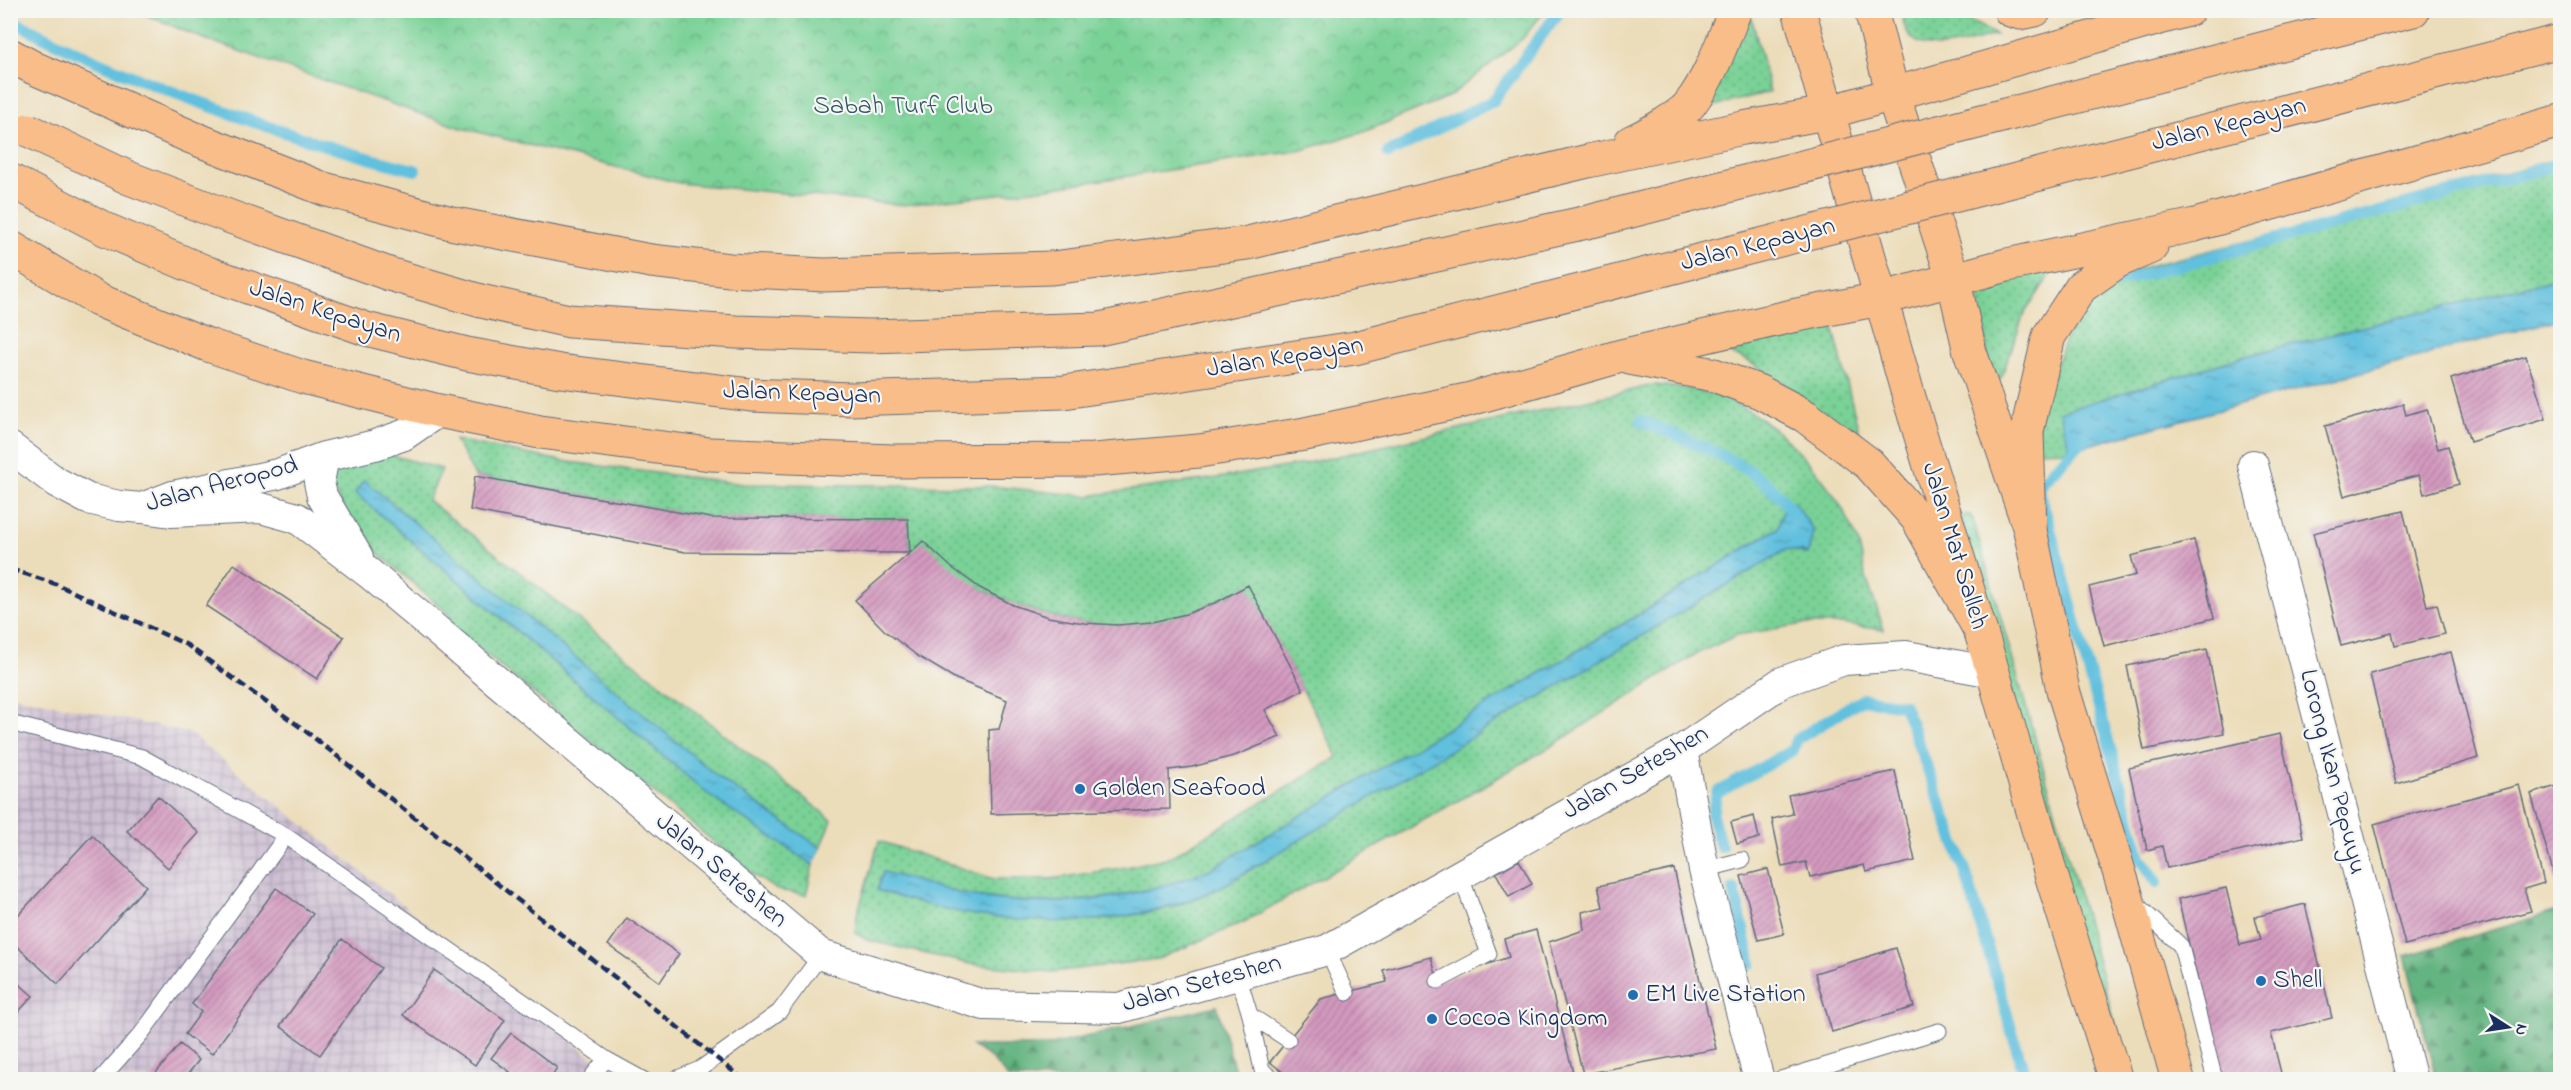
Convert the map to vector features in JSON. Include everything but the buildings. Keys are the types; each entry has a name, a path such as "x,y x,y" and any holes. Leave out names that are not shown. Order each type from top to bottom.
{"main road":[{"path":"1588,161 1645,136 1689,106 1715,61 1735,10"},
{"name":"Jalan Mat Salleh","path":"1799,10 1880,299 1993,672 2053,881 2116,1080"},
{"path":"1871,10 1893,94 1953,278 1970,352 2030,530 2063,690 2126,894 2178,1080"},
{"path":"2010,10 2020,14 2035,10"},
{"path":"10,56 191,137 324,189 455,224 651,261 730,270 824,275 1052,268 1248,243 1588,161 1826,113 2188,10"},
{"path":"19,125 129,178 357,262 481,301 569,321 736,332 870,336 1099,329 1592,220 2413,10"},
{"name":"Jalan Kepayan","path":"10,180 107,230 208,273 366,329 467,354 560,372 751,395 851,399 1064,392 1355,348 2560,41"},
{"path":"10,247 98,300 208,345 303,377 439,411 540,432 710,454 892,461 1094,460 1199,451 1305,434 1467,400 1621,356 1792,316 1880,299 1953,278 2195,225 2560,121"},
{"path":"2030,530 2026,431 2049,336 2080,287 2118,261 2195,225"},
{"path":"1621,356 1714,375 1760,392 1805,416 1860,457 1917,518 1980,630"}],"street":[{"name":"Jalan Aeropod","path":"10,447 56,482 88,499 119,506 142,508 173,496 278,474 324,457 375,445 404,435 439,411"},
{"name":"Jalan Seteshen","path":"324,457 319,482 322,496 347,543 370,574"},
{"name":"Lorong Ikan Pepuyu","path":"2253,465 2412,1080"},
{"name":"Jalan Seteshen","path":"142,508 171,512 261,508 297,518 370,574 821,955 984,1005 1119,1008 1327,950 1682,750 1782,682 1844,660 1906,656 1993,672"},
{"path":"1682,750 1704,870 1759,1080"}],"lane":[{"path":"10,723 142,757 286,836 606,1059 644,1080"},
{"path":"100,1080 141,1034 286,836"},
{"path":"1704,870 1742,860"},
{"path":"1438,981 1489,954 1461,874"},
{"path":"2126,894 2181,946 2215,1080"},
{"path":"1327,950 1347,993"},
{"path":"673,1080 700,1069 779,1012 821,955"},
{"path":"1238,975 1250,1015 1262,1070 1274,1080"},
{"path":"1250,1015 1288,1040"},
{"path":"1778,1080 1939,1031"},
{"path":"589,1080 606,1059"}],"shaded area":[{"path":"11,695 189,733 619,1079 11,1080"}],"green space":[{"name":"Sabah Turf Club","path":"1545,10 1522,39 1450,96 1361,133 1298,151 1041,189 903,205 679,183 458,127 199,37 137,11"},
{"path":"1750,11 1770,92 1674,116"},
{"path":"1902,11 1952,11 1996,35 1948,46 1923,45 1913,39 1906,30"},
{"path":"2560,158 2560,278 2246,356 2060,412 2070,450 2034,451 2041,403 2067,335 2090,302 2113,277"},
{"path":"2054,269 2024,314 2001,378 1997,381 1991,378 1977,286"},
{"path":"1831,318 1861,440 1819,414 1796,392 1745,359 1697,343"},
{"path":"1654,385 1713,394 1742,407 1782,436 1817,473 1832,493 1857,539 1865,574 1884,630 1841,624 1804,624 1737,635 1694,655 1550,747 1244,922 1158,959 1052,972 970,964 867,940 855,933 857,915 879,841 994,879 1051,879 1127,867 1170,857 1338,757 1248,586 1186,614 1147,623 1111,625 1076,622 1009,601 910,553 908,519 711,518 475,476 455,440 562,461 743,484 991,486 1087,496 1298,465","holes":["1794,502 1813,530 1808,554 1787,549 1221,887 1193,900 1158,911 1108,919 1067,922 878,890 883,872 963,894 995,899 1058,902 1089,900 1151,889 1211,869 1633,618 1778,528"]},
{"path":"380,452 442,469 428,500 832,820 821,848 722,780 355,493 710,796 813,865 806,895 777,890 755,876 447,622 451,616 364,541 331,487 339,458"},
{"path":"1970,515 1973,519 2131,1079 2116,1079 1961,518"},
{"path":"2560,910 2560,1079 2436,1079 2405,956"},
{"path":"1217,1006 1236,1075 1241,1079 1009,1079 990,1057 972,1046 1047,1046"}],"water":[{"path":"2560,278 2560,319 2070,450 2059,412 2246,356"},
{"path":"364,480 722,780 821,848 813,865 710,796 355,493"},
{"path":"1794,502 1813,530 1808,554 1787,549 1221,887 1180,903 1137,914 1094,920 1050,922 962,913 877,890 883,872 963,894 1026,902 1058,902 1089,900 1151,889 1211,869 1633,618 1778,528 1784,507"}],"waterway":[{"path":"1388,153 1493,101 1560,10"},
{"path":"10,19 104,65 153,85 307,140 415,170"},
{"path":"2116,282 2560,164"},
{"path":"1641,421 1706,448 1747,470 1783,499 1797,518"},
{"path":"2085,438 2038,486 2140,857 2157,882"},
{"path":"1721,847 1712,815 1717,793 1793,750 1796,740 1862,699 1904,705 1964,867 2026,1080"},
{"path":"1734,889 1751,964"}],"railway":[{"path":"10,569 56,584 187,645 303,729 744,1080"}],"place":[{"name":"Golden Seafood","path":"1080,789"},
{"name":"Shell","path":"2261,981"},
{"name":"EM Live Station","path":"1633,995"},
{"name":"Cocoa Kingdom","path":"1432,1019"}]}
